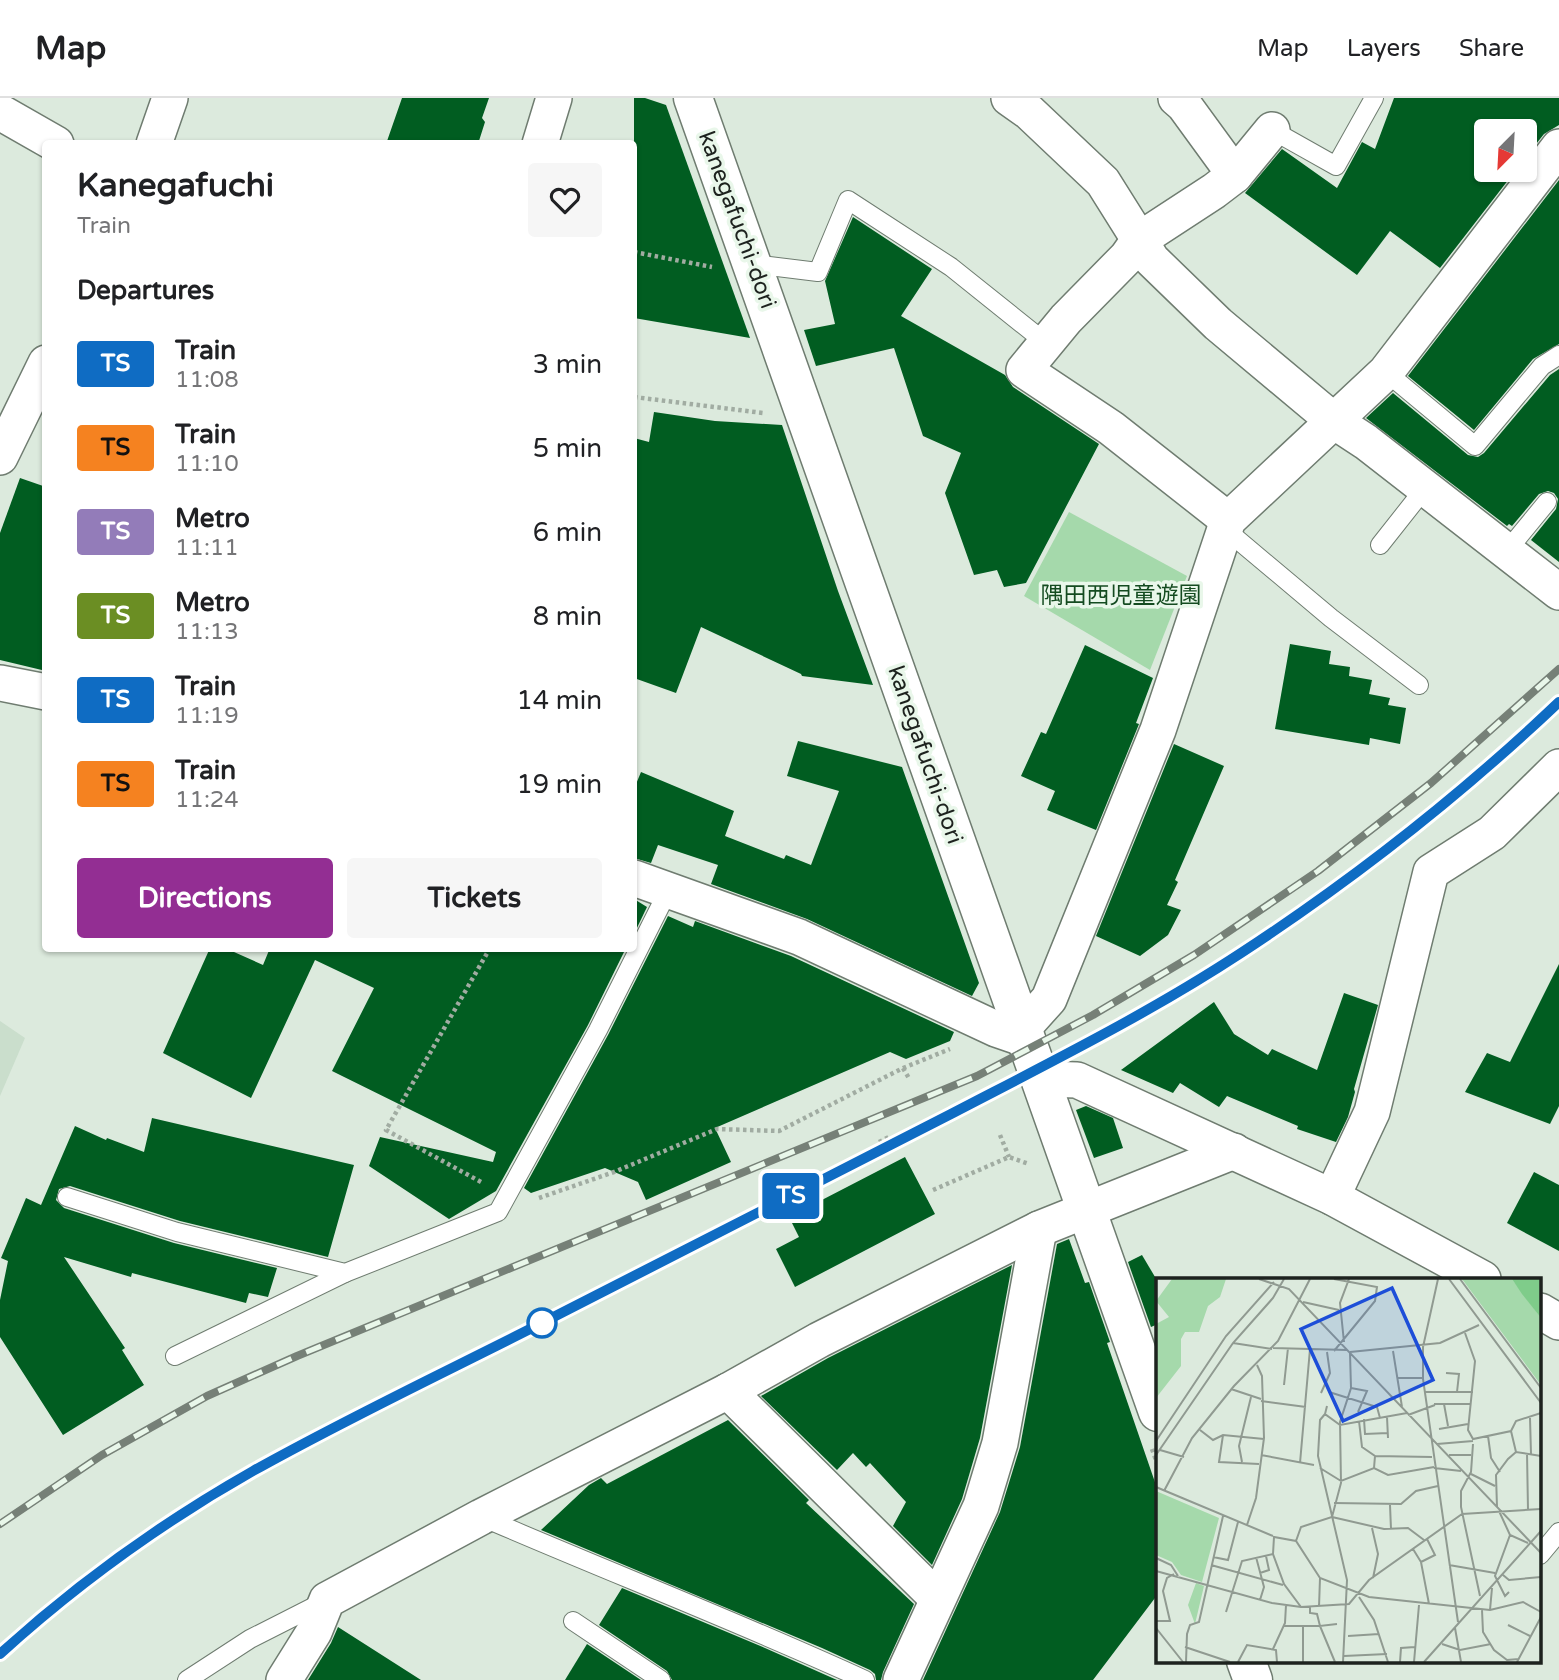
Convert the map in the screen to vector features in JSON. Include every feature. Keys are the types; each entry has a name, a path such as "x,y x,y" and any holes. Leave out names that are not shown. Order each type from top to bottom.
{"main road":[{"name":"kanegafuchi-dori","path":"693,98 737,266 806,416 1014,1032 1040,1079 1156,1406"},
{"path":"1246,1662 1253,1680"}],"street":[{"path":"155,140 170,98"},
{"path":"541,140 554,98"},
{"path":"1009,98 1029,112 1103,182 1152,260 1218,324 1334,421 1366,442 1559,592"},
{"path":"1176,98 1235,175"},
{"path":"0,112 49,140"},
{"path":"1226,524 1111,428 1024,370 1066,319 1127,257 1139,240 1235,175 1272,130"},
{"path":"637,879 799,937 1014,1032 1049,999 1157,730 1226,524 1386,372 1559,148"},
{"path":"0,457 42,371"},
{"path":"0,684 42,691"},
{"path":"1332,1197 1372,1112 1431,872 1492,833 1559,768"},
{"path":"1040,1079 1077,1080 1332,1197 1481,1278"},
{"path":"284,1680 314,1632 327,1600 481,1517 727,1391 819,1340 1039,1229 1234,1152"},
{"path":"901,1680 981,1506 1000,1443 1039,1229"},
{"path":"1542,1312 1559,1322"},
{"path":"727,1391 937,1598"}],"lane":[{"path":"1272,130 1336,166 1374,98"},
{"path":"737,266 818,272 848,200 951,267 1046,343"},
{"path":"1386,372 1475,446 1542,366 1559,355"},
{"path":"1380,545 1425,488"},
{"path":"1506,551 1547,502"},
{"path":"1226,524 1331,618 1419,685"},
{"path":"175,1356 345,1273 498,1212 598,1030 668,891"},
{"path":"67,1197 177,1232 345,1273"},
{"path":"481,1517 610,1573 773,1637 865,1680"},
{"path":"1542,1553 1559,1532"},
{"path":"187,1680 250,1639 327,1600"},
{"path":"573,1621 661,1680"}],"path":[{"path":"637,252 737,266"},
{"path":"637,397 743,412 806,416"},
{"path":"488,952 386,1130 506,1195"},
{"path":"498,1212 614,1172 717,1129 779,1131 903,1068 1014,1032"},
{"path":"903,1068 910,1080"},
{"path":"1000,1135 1009,1157"},
{"path":"879,1142 891,1136"}],"shaded area":[{"path":"0,1021 25,1038 0,1096"}],"green space":[{"name":"隅田西児童遊園","path":"1069,512 1187,576 1150,670 1024,596"}],"building":[{"path":"402,98 489,98 482,118 485,122 479,140 387,140"},
{"path":"634,98 645,98 666,105 750,338 637,319 637,140 634,140"},
{"path":"1394,98 1559,98 1559,125 1544,134 1537,143 1537,119 1474,119 1474,182 1507,182 1440,268 1390,231 1357,275 1245,193 1282,149 1337,188 1362,142 1375,149"},
{"path":"1559,180 1559,344 1533,359 1474,430 1408,376"},
{"path":"853,217 932,269 901,316 1005,375 1013,387 1099,444 1026,583 1004,587 997,570 974,575 945,493 961,453 923,436 894,348 816,366 804,330 835,324 825,281"},
{"path":"1559,369 1559,562 1531,540 1556,509 1558,499 1554,493 1548,491 1539,494 1512,526 1507,526 1366,418 1393,393 1468,455 1478,457 1550,375"},
{"path":"654,412 715,421 782,425 873,685 802,676 701,627 676,693 637,679 637,439 649,442"},
{"path":"20,478 42,486 42,670 0,660 0,533"},
{"path":"1290,644 1331,651 1329,664 1350,667 1349,676 1372,680 1369,694 1390,698 1388,705 1406,708 1400,744 1370,738 1369,745 1275,729"},
{"path":"1085,645 1153,678 1136,723 1139,724 1096,830 1047,810 1055,791 1021,776 1041,732 1046,734"},
{"path":"798,741 902,767 979,983 972,996 807,919 711,884 718,865 658,845 651,863 637,859 637,782 641,772 734,811 725,836 784,859 786,855 811,865 839,791 787,776"},
{"path":"1174,744 1224,766 1167,905 1181,910 1168,935 1140,956 1096,936"},
{"path":"637,901 647,907 637,928"},
{"path":"668,916 693,927 695,921 791,956 954,1032 950,1041 906,1059 890,1052 715,1128 731,1162 646,1200 638,1182 605,1168 531,1193 524,1188 608,1035"},
{"path":"208,952 234,952 263,965 268,952 624,952 588,1025 496,1191 449,1219 369,1166 380,1137 493,1162 496,1152 332,1071 374,988 315,960 251,1098 163,1053"},
{"path":"1559,964 1559,1106 1550,1124 1465,1092 1487,1053 1510,1062"},
{"path":"1344,993 1378,1005 1348,1117 1336,1142 1297,1129 1298,1126 1227,1096 1219,1107 1180,1083 1173,1093 1121,1070 1214,1002 1234,1034 1268,1055 1272,1049 1317,1070"},
{"path":"1086,1106 1113,1118 1123,1148 1094,1158 1076,1110"},
{"path":"152,1118 354,1165 328,1257 180,1221 70,1186 59,1189 56,1200 64,1208 174,1243 277,1268 268,1297 249,1293 246,1303 132,1273 131,1277 64,1257 125,1348 122,1350 144,1385 63,1435 0,1337 0,1300 8,1261 1,1258 26,1198 41,1205 75,1126 106,1140 107,1138 144,1152"},
{"path":"905,1157 935,1214 795,1287 776,1249 799,1237 789,1217"},
{"path":"1534,1172 1559,1185 1559,1251 1507,1223"},
{"path":"1069,1239 1085,1283 1089,1282 1156,1485 1156,1597 1093,1680 923,1680 1000,1512 1020,1447 1057,1244"},
{"path":"1142,1255 1156,1279 1156,1325 1151,1327 1128,1262"},
{"path":"1012,1265 980,1438 962,1499 932,1565 893,1526 906,1502 870,1463 866,1467 853,1453 837,1470 761,1396 828,1358"},
{"path":"728,1420 809,1500 806,1503 914,1604 881,1680 876,1680 875,1674 870,1670 822,1648 541,1530 589,1485 601,1478 607,1484"},
{"path":"622,1588 837,1680 672,1680 667,1671 599,1625"},
{"path":"338,1627 421,1680 308,1680"},
{"path":"587,1644 641,1680 565,1680"}],"railway":[{"path":"0,1524 102,1455 207,1396 297,1356 977,1076 1093,1015 1194,955 1318,871 1431,783 1559,669"},
{"path":"0,1654 59,1603 122,1555 186,1511 253,1471 1019,1079 1132,1019 1205,976 1325,896 1406,835 1484,770 1559,702"}],"train":[{"name":"TS","path":"0,1654 60,1603 155,1532 251,1472 361,1413 758,1214 1077,1049 1238,955 1307,908 1423,820 1559,702"}]}
